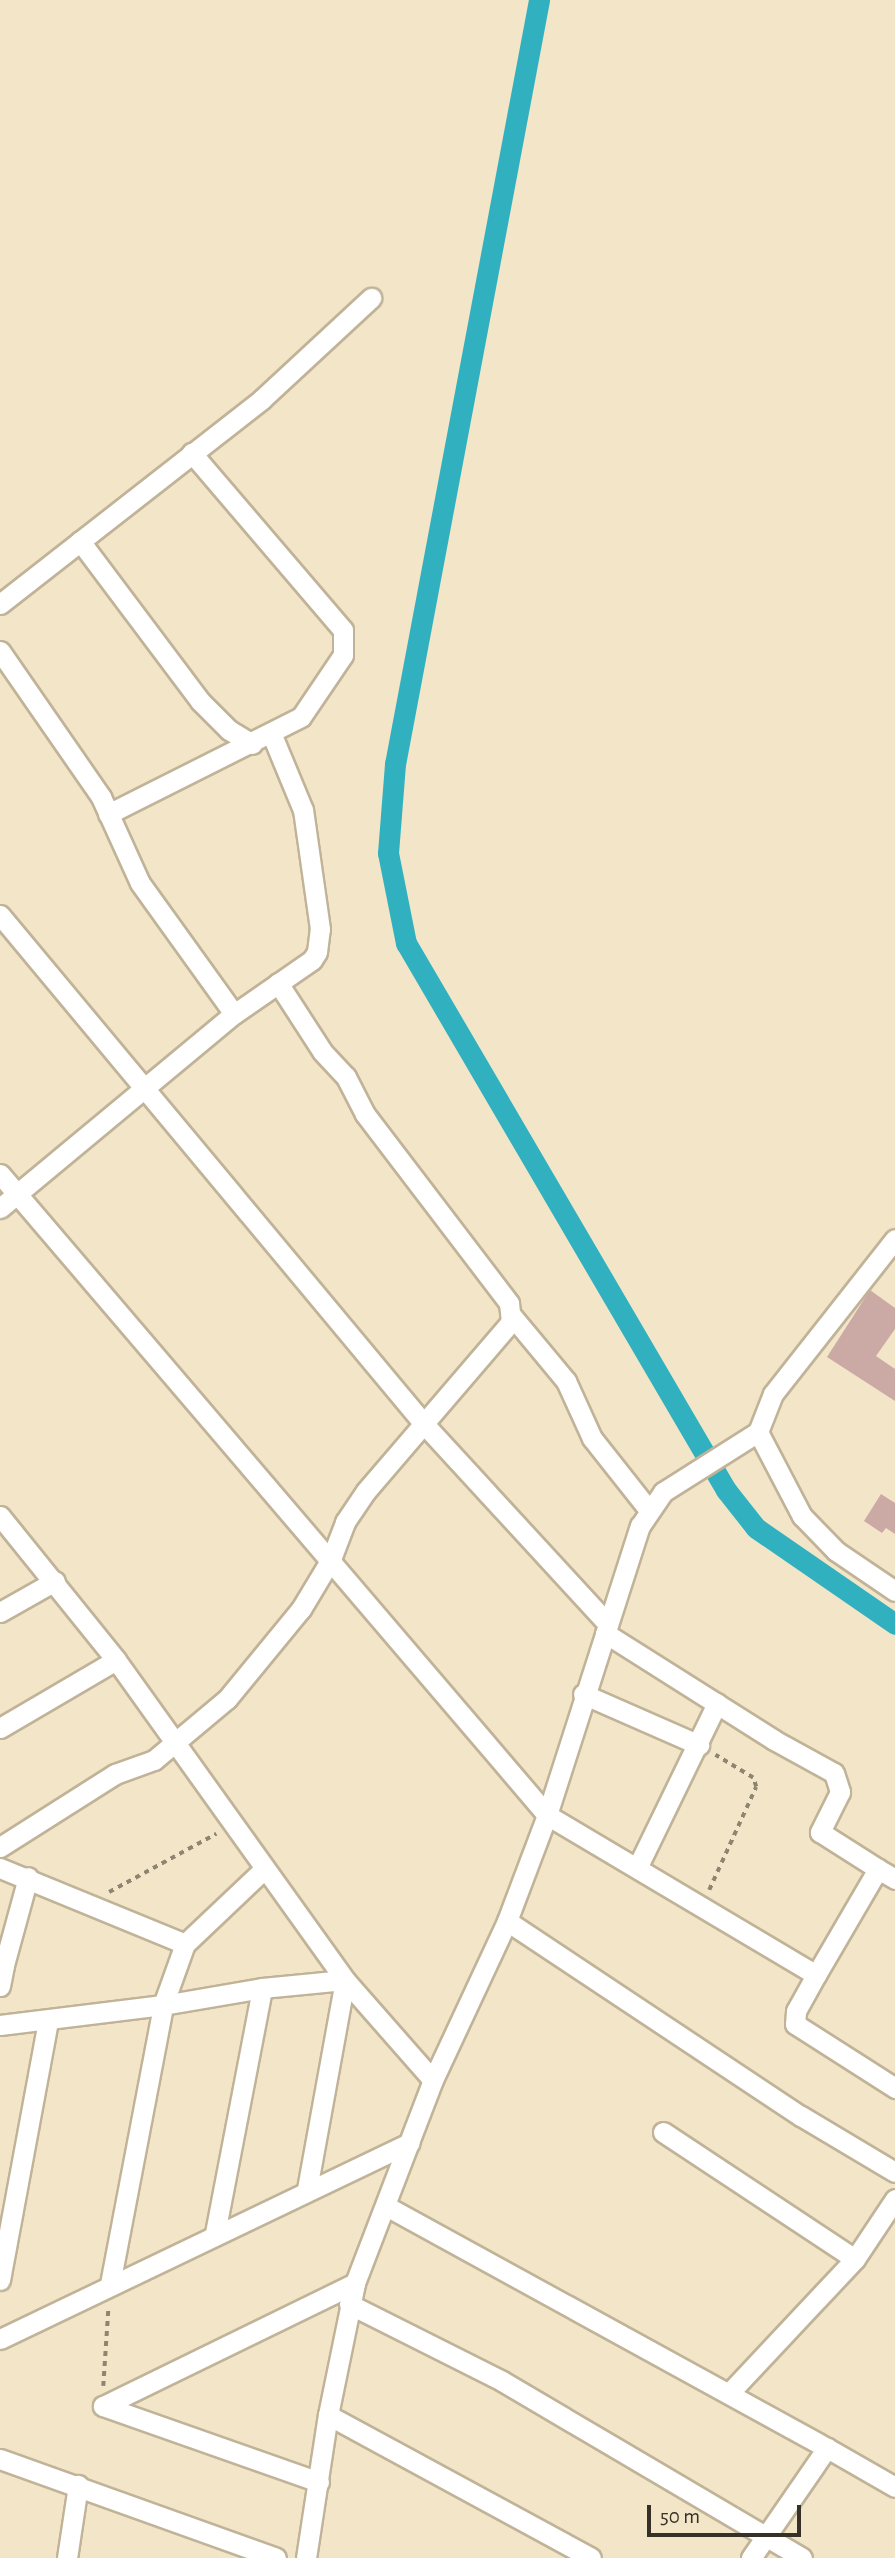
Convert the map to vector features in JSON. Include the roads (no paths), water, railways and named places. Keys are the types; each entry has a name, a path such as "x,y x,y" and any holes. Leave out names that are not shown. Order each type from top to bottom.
{"street":[{"path":"0,604 315,353 371,298"},
{"path":"108,814 272,735 301,717 316,700 343,654 343,630 192,453"},
{"path":"80,541 200,701 229,730 252,744"},
{"path":"0,651 61,735 108,814 140,883 234,1014"},
{"path":"0,1208 234,1014 312,960 320,929 303,810 272,735"},
{"path":"0,915 424,1424 606,1628 717,1703 834,1773 840,1792 820,1832 886,1874 816,1975 796,2011 795,2024 895,2088"},
{"path":"278,983 322,1051 346,1077 365,1114 509,1303 512,1316 566,1381 592,1438 648,1509"},
{"path":"0,1174 547,1815 702,1904 816,1975"},
{"path":"312,2555 328,2414 355,2283 433,2080 507,1921 547,1815 583,1694 648,1509 682,1479 754,1436 773,1394 895,1239"},
{"path":"0,1847 115,1774 138,1768 176,1744 227,1699 302,1609 331,1559 350,1513 506,1332 512,1316"},
{"path":"754,1436 789,1497 809,1524 836,1551 895,1591"},
{"path":"0,1517 55,1581 116,1660 236,1823 345,1980 433,2080"},
{"path":"0,1612 55,1581"},
{"path":"0,1728 116,1660"},
{"path":"583,1694 699,1745"},
{"path":"638,1866 699,1745 717,1703"},
{"path":"0,1868 90,1902 185,1944"},
{"path":"110,2284 163,2006 185,1944 265,1868"},
{"path":"0,1986 2,1964 28,1877"},
{"path":"507,1921 801,2116 895,2172"},
{"path":"0,2025 48,2022 163,2006 262,1988 345,1980"},
{"path":"307,2189 345,1980"},
{"path":"215,2233 262,1988"},
{"path":"0,2280 48,2022"},
{"path":"663,2132 855,2259"},
{"path":"0,2339 215,2233 409,2143"},
{"path":"729,2393 855,2259 895,2199"},
{"path":"386,2207 729,2393 895,2487"},
{"path":"319,2482 103,2406 355,2283"},
{"path":"349,2304 502,2381 802,2558"},
{"path":"328,2414 591,2558"},
{"path":"751,2558 827,2448"},
{"path":"0,2459 276,2558"},
{"path":"67,2558 78,2485"}],"waterway":[{"path":"539,0 395,764 388,853 406,943 726,1490 756,1528 895,1624"}]}
